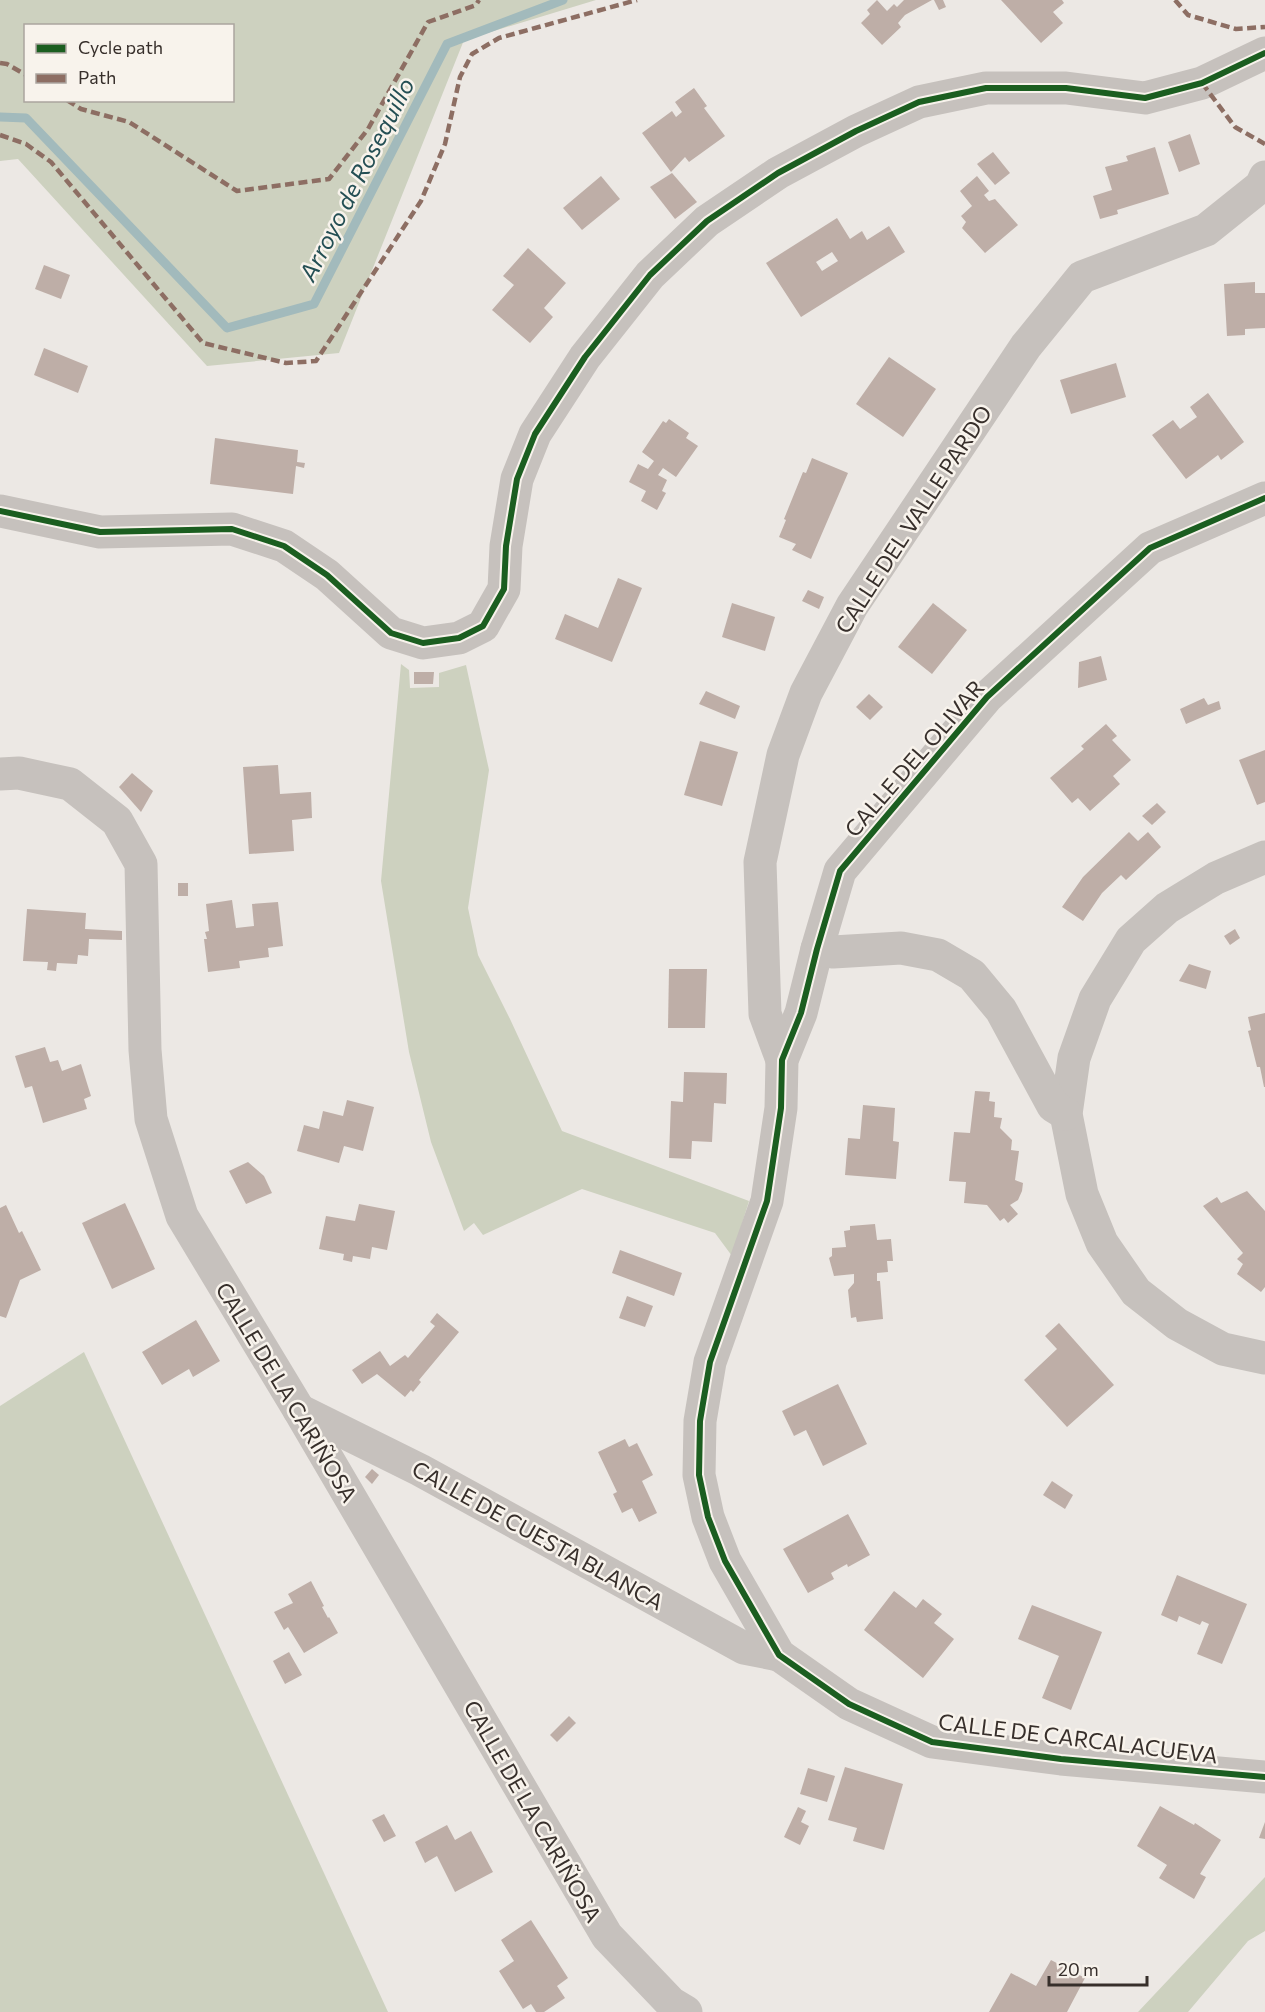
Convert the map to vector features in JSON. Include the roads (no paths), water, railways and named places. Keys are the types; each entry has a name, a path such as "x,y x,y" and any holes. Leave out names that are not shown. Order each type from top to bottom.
{"street":[{"path":"0,512 100,532 232,529 284,546 327,575 392,633 423,644 459,638 483,626 504,590 506,546 517,479 535,434 585,357 650,275 707,221 778,173 856,131 919,102 986,88 1066,88 1145,98 1202,83 1265,53"},
{"name":"CALLE DEL VALLE PARDO","path":"782,1060 765,1014 760,862 783,755 806,693 852,606 1026,346 1082,277 1206,230 1261,186 1265,177"},
{"name":"CALLE DEL OLIVAR","path":"782,1060 801,1013 840,871 987,697 1150,548 1265,498"},
{"name":"CALLE DE LA CARIÑOSA","path":"0,774 19,773 70,784 117,821 141,864 144,1050 151,1119 182,1216 299,1410 607,1936 671,2003 686,2012"},
{"path":"1265,857 1216,878 1167,908 1131,940 1095,999 1074,1058 1066,1114 1082,1194 1102,1243 1136,1293 1177,1324 1223,1348 1265,1359"},
{"path":"817,949 833,952 901,948 938,955 972,975 1001,1010 1053,1106 1066,1114"},
{"name":"CALLE DE CARCALACUEVA","path":"782,1060 781,1108 767,1201 710,1362 700,1421 699,1475 708,1517 725,1561 779,1655 849,1704 932,1742 1061,1759 1265,1777"},
{"name":"CALLE DE CUESTA BLANCA","path":"299,1410 420,1470 744,1647 779,1655"}],"waterway":[{"name":"Arroyo de Rosequillo","path":"0,117 26,118 227,328 314,304 447,44 563,0"}]}
